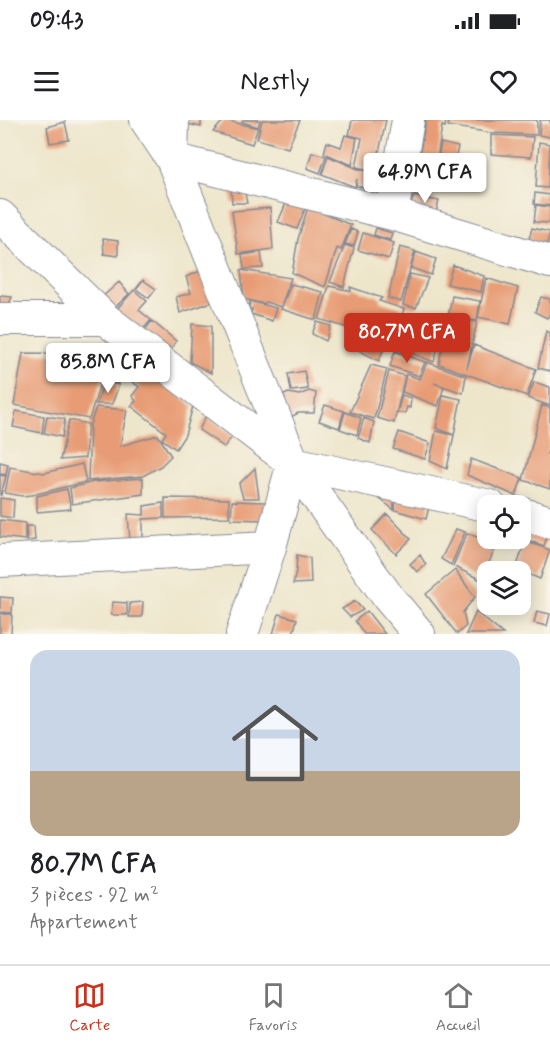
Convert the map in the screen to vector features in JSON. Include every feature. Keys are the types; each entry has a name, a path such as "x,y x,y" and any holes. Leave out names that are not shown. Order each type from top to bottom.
{"street":[{"path":"146,120 172,159 293,462 388,597 419,634"},
{"path":"172,159 173,120"},
{"path":"392,214 408,120"},
{"path":"172,159 392,214 550,262"},
{"path":"0,216 105,319 293,462 477,503"},
{"path":"0,319 105,319"},
{"path":"242,634 270,546 293,462"},
{"path":"531,516 550,522"},
{"path":"0,561 270,546"}],"building":[{"path":"187,120 201,120 201,127 187,124"},
{"path":"224,120 258,128 252,144 213,132"},
{"path":"243,120 260,120 258,127 242,122"},
{"path":"262,120 300,120 288,148 257,139"},
{"path":"352,120 386,120 375,171 356,167 362,138 349,135"},
{"path":"426,120 446,120 445,127 442,126 437,160 419,156"},
{"path":"449,120 537,120 537,135 492,133 448,126"},
{"path":"540,120 550,120 550,137 539,135"},
{"path":"65,122 69,140 50,143 47,127"},
{"path":"345,135 357,138 352,165 324,153 327,142 341,147"},
{"path":"491,135 533,137 531,157 491,154"},
{"path":"539,142 550,144 548,188 536,187"},
{"path":"441,143 458,147 455,161 438,158"},
{"path":"312,152 326,156 320,173 307,168"},
{"path":"328,156 358,169 374,172 371,189 356,186 357,179 355,187 322,174"},
{"path":"231,189 244,189 247,203 232,203"},
{"path":"535,193 550,195 550,206 534,204"},
{"path":"414,196 439,201 436,212 410,206"},
{"path":"287,201 305,209 297,229 278,222"},
{"path":"536,205 550,207 550,223 534,222"},
{"path":"308,207 351,225 341,250 337,248 325,287 292,273 298,239"},
{"path":"270,208 273,249 238,254 232,211"},
{"path":"376,228 392,233 390,240 374,235"},
{"path":"532,228 550,232 547,244 529,239"},
{"path":"351,229 358,232 354,246 345,244"},
{"path":"363,233 394,243 389,259 358,250"},
{"path":"103,239 118,241 118,256 104,254"},
{"path":"345,245 354,248 344,287 330,282"},
{"path":"400,247 415,251 401,302 388,298"},
{"path":"261,252 263,268 244,269 242,255"},
{"path":"416,252 436,259 431,275 411,268"},
{"path":"453,265 484,276 481,292 447,284"},
{"path":"241,270 291,278 281,307 244,299"},
{"path":"200,271 212,302 180,313 176,297 191,293 186,277"},
{"path":"410,274 428,278 416,308 403,305"},
{"path":"486,278 518,288 510,324 478,317"},
{"path":"143,280 156,289 149,298 136,289"},
{"path":"119,282 129,294 112,310 101,298"},
{"path":"291,284 323,292 316,320 281,309"},
{"path":"329,286 351,291 350,287 382,298 379,301 404,309 393,342 319,319"},
{"path":"134,290 147,301 139,310 151,320 140,333 115,311"},
{"path":"0,296 12,297 5,314 0,314"},
{"path":"452,296 480,301 477,321 463,319 477,322 467,368 474,345 536,369 527,396 439,364"},
{"path":"541,297 550,299 550,314 547,318 535,312"},
{"path":"250,301 276,308 272,321 251,314"},
{"path":"408,314 443,327 434,362 399,348"},
{"path":"152,321 176,341 168,354 142,334"},
{"path":"317,322 331,326 326,341 312,334"},
{"path":"192,324 211,326 211,373 190,362"},
{"path":"546,331 550,333 550,371 538,368"},
{"path":"355,334 385,345 379,361 349,345"},
{"path":"395,351 425,362 419,376 390,366"},
{"path":"23,353 110,354 89,419 14,405"},
{"path":"111,361 125,365 118,383 105,378"},
{"path":"427,362 466,376 463,393 434,383 444,387 438,406 402,392 406,374 420,379"},
{"path":"141,365 193,406 185,435 176,449 162,439 166,433 131,406 136,401 132,396 139,387 130,380"},
{"path":"371,365 387,369 374,419 350,412"},
{"path":"304,371 308,389 291,391 288,374"},
{"path":"389,371 405,376 394,423 377,418"},
{"path":"105,381 119,385 112,404 96,404"},
{"path":"534,382 550,387 550,406 528,398"},
{"path":"309,391 316,393 314,413 298,413 284,421 276,398 289,393 299,395"},
{"path":"402,395 411,398 410,408 407,407 405,413 397,413"},
{"path":"443,395 461,399 454,435 436,428"},
{"path":"325,405 344,411 339,428 319,421"},
{"path":"542,405 550,408 550,444 547,454 550,454 550,489 523,480"},
{"path":"96,407 127,410 120,446 158,435 171,456 161,466 143,476 88,481 90,425"},
{"path":"16,411 44,416 42,433 13,427"},
{"path":"345,412 361,418 357,435 340,429"},
{"path":"47,416 65,419 62,437 44,433"},
{"path":"206,416 234,435 224,447 199,430"},
{"path":"364,418 374,422 370,443 358,438"},
{"path":"69,420 88,424 85,458 60,460"},
{"path":"436,431 454,435 447,469 430,461"},
{"path":"399,432 430,443 425,459 393,449"},
{"path":"471,459 522,478 516,495 514,495 467,475"},
{"path":"0,462 8,464 6,475 0,474"},
{"path":"82,464 86,482 32,495 5,493 10,467 44,473"},
{"path":"255,468 259,498 243,498 239,484"},
{"path":"0,475 6,476 1,495 0,495"},
{"path":"143,478 143,494 72,504 70,488 93,482"},
{"path":"67,489 71,509 37,512 37,496"},
{"path":"393,492 394,510 375,495"},
{"path":"396,492 430,503 426,519 395,510"},
{"path":"0,498 14,500 13,518 0,516"},
{"path":"165,498 229,499 229,517 165,518"},
{"path":"232,501 267,502 266,520 231,519"},
{"path":"163,503 163,518 143,519 143,542 130,542 128,514 144,515 144,506"},
{"path":"387,514 411,539 396,554 372,530"},
{"path":"0,520 25,523 25,540 0,537"},
{"path":"26,526 34,526 35,540 27,541"},
{"path":"456,529 465,532 451,565 441,559"},
{"path":"531,531 547,537 544,546 531,541"},
{"path":"467,533 477,537 477,549 495,549 490,561 477,561 477,578 453,566"},
{"path":"531,543 550,550 540,579 531,575 531,561 519,561 522,549 531,549"},
{"path":"297,555 310,558 311,583 293,584"},
{"path":"420,555 426,565 417,572 410,564"},
{"path":"455,570 475,597 463,612 466,626 457,634 426,594"},
{"path":"0,597 13,598 12,613 0,612"},
{"path":"355,601 363,610 350,617 342,609"},
{"path":"113,602 127,603 127,615 111,615"},
{"path":"143,602 142,617 129,617 130,603"},
{"path":"367,611 385,634 364,634 355,621"},
{"path":"537,611 550,614 547,626 534,623"},
{"path":"476,612 503,634 466,634"},
{"path":"0,614 12,614 11,634 0,634"},
{"path":"279,614 297,619 293,634 273,634"}]}
